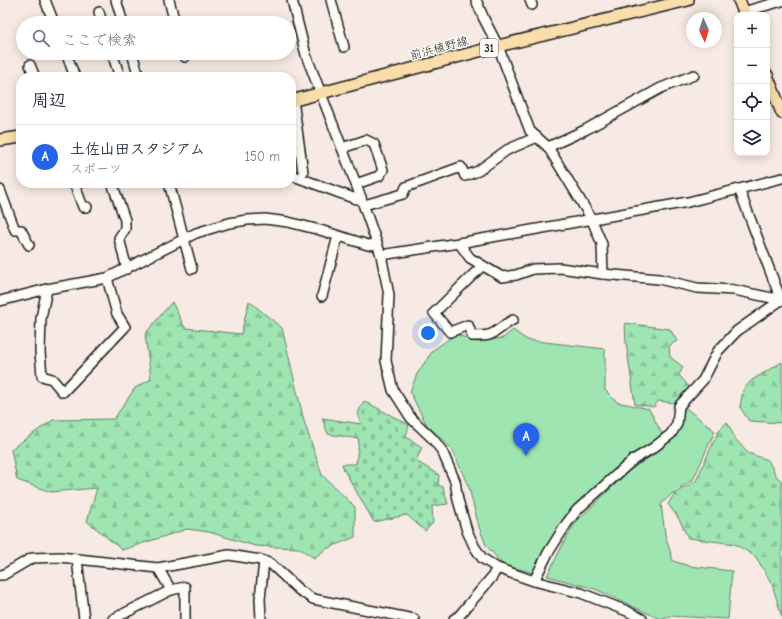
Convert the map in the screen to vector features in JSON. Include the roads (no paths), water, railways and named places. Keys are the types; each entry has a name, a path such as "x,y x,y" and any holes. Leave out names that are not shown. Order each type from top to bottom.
{"main road":[{"name":"前浜植野線","path":"296,99 498,46 688,0"},
{"path":"738,0 743,12"},
{"path":"770,82 782,113"},
{"path":"0,139 16,137"}],"street":[{"path":"45,0 51,16"},
{"path":"116,0 121,16"},
{"path":"169,0 173,16"},
{"path":"292,0 306,55 356,184 381,255 389,295 386,361 393,390 411,418 433,439 442,451 455,480 458,500 471,541 482,558 497,568 534,581 581,593 627,611 642,619"},
{"path":"331,0 344,47"},
{"path":"476,0 498,46 530,131 548,147 591,218 602,244 603,274"},
{"path":"750,12 782,1"},
{"path":"98,12 99,16"},
{"path":"69,60 73,72"},
{"path":"114,60 118,72"},
{"path":"134,60 138,72"},
{"path":"30,65 33,72"},
{"path":"548,147 585,130 662,88 694,75"},
{"path":"296,126 303,172"},
{"path":"296,177 362,201 403,194 406,187 461,167 465,176 478,171 507,150 537,137"},
{"path":"342,148 366,140 374,144 383,170 379,176 356,184"},
{"path":"381,255 459,243 591,218 688,202 782,178"},
{"path":"76,188 83,207 87,207"},
{"path":"114,188 125,220 126,228 119,238 126,269"},
{"path":"170,188 192,269"},
{"path":"739,189 781,300"},
{"path":"0,190 15,230 21,230 29,245"},
{"path":"0,301 47,289 107,278 196,233 229,223 247,220 265,219 288,222 368,245 377,244"},
{"path":"322,296 338,236"},
{"path":"459,243 470,258 502,277 516,275 533,269 560,268 603,274 659,279 697,288 734,290 781,300"},
{"path":"482,266 434,313 450,332 468,325 472,336 488,335 513,320"},
{"path":"47,289 41,318 40,352 42,376 52,379 63,392 125,327 117,314 107,278"},
{"path":"534,581 548,553 577,510 633,460 653,448 671,434 677,424 679,406 703,380 718,350 737,331 781,300"},
{"path":"0,575 3,575 32,558 60,556 158,568 229,555 264,561 271,564 299,590 313,599 414,619"},
{"path":"77,559 84,619"},
{"path":"261,619 260,599 264,561"},
{"path":"158,568 171,590"},
{"path":"454,619 459,616 492,577 497,568"},
{"path":"113,619 171,590 185,587 186,619"}],"place":[{"name":"土佐山田スタジアム","path":"526,456"}]}
